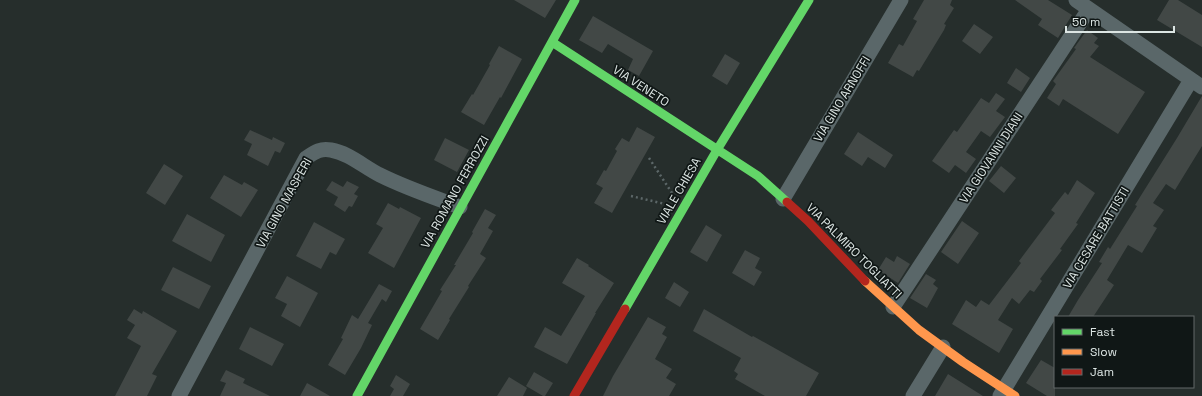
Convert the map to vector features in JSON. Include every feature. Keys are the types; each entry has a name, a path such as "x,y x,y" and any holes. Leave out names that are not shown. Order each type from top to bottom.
{"street":[{"name":"VIA ROMANO FERROZZI","path":"357,396 575,0"},
{"name":"VIALE CHIESA","path":"574,396 717,150 809,0"},
{"name":"VIA GINO ARNOFFI","path":"784,199 901,0"},
{"path":"1076,0 1197,83"},
{"name":"VIA GIOVANNI DIANI","path":"893,307 1089,8"},
{"name":"VIA VENETO","path":"552,42 717,150"},
{"name":"VIA CESARE BATTISTI","path":"1055,316 1197,83"},
{"name":"VIA GINO MASPERI","path":"179,396 306,158 317,150 330,149 344,154 380,175 421,193 460,207"},
{"name":"VIA PALMIRO TOGLIATTI","path":"717,150 758,176 784,199 808,221 866,282 919,330 1007,394"},
{"name":"VIA CESARE BATTISTI","path":"1007,394 1054,317"},
{"path":"913,396 943,347"}],"path":[{"path":"649,158 683,209"},
{"path":"630,196 683,209"}],"building":[{"path":"514,0 556,0 545,18"},
{"path":"924,0 952,0 950,5 954,8 944,24 946,25 944,30 919,71 917,70 913,77 888,63 899,44 903,46 917,21 913,19"},
{"path":"1015,0 1048,0 1072,15 1058,38 1038,25 1042,19"},
{"path":"1169,0 1178,0 1202,15 1202,47 1157,20"},
{"path":"593,16 653,51 639,76 628,70 633,59 608,44 602,53 579,40"},
{"path":"974,24 993,37 980,54 962,41"},
{"path":"1087,30 1098,38 1094,43 1099,46 1090,57 1145,92 1118,134 1063,99 1059,106 1047,98 1056,84 1053,81 1076,49 1074,48"},
{"path":"499,46 522,59 501,98 500,97 484,125 461,112 472,94 473,95"},
{"path":"725,54 740,63 727,85 712,76"},
{"path":"1016,68 1030,78 1021,92 1007,83"},
{"path":"996,93 1005,99 996,111 1005,117 990,137 981,131 966,152 976,159 966,173 955,165 949,173 932,161 954,130 957,132 981,98 989,103"},
{"path":"1202,96 1202,146 1175,190 1166,184 1153,203 1164,210 1153,226 1157,228 1142,253 1128,245 1107,280 1114,285 1094,316 1069,316 1102,263 1099,262 1108,247 1110,249 1137,206 1135,205"},
{"path":"637,127 655,137 612,213 594,203 603,188 596,184 604,170 606,171 617,151 615,149 622,138 629,142"},
{"path":"250,130 272,140 273,137 285,143 280,153 275,151 268,166 247,155 252,144 244,140"},
{"path":"858,132 893,155 885,168 868,157 862,166 844,154"},
{"path":"445,138 469,150 457,172 434,160"},
{"path":"164,164 183,176 165,205 146,193"},
{"path":"1001,166 1016,178 1004,193 989,181"},
{"path":"224,175 242,185 244,182 258,190 241,217 210,198"},
{"path":"1077,180 1095,193 1076,223 1078,224 1060,249 1062,250 1040,279 1042,281 1034,292 1030,290 1019,304 1012,298 998,320 1013,329 999,353 952,324 966,300 976,307 981,300 989,305 1021,263 1019,261 1055,213 1051,210 1065,192 1068,195"},
{"path":"332,181 343,187 347,181 359,187 354,194 358,196 352,207 349,206 345,212 334,205 338,197 326,190"},
{"path":"388,203 399,209 400,207 421,218 394,268 368,253 383,228 376,224"},
{"path":"485,209 496,215 488,228 493,231 480,254 486,258 468,286 469,287 438,340 420,329 442,291 440,290 456,265 454,265"},
{"path":"187,214 225,235 211,262 172,241"},
{"path":"962,221 979,233 958,264 941,252"},
{"path":"314,222 345,239 336,255 330,252 321,269 296,256"},
{"path":"706,225 722,235 707,262 690,252"},
{"path":"745,250 760,258 755,268 762,272 754,286 732,273"},
{"path":"897,256 910,264 898,283 878,270 886,257 894,262"},
{"path":"577,258 614,283 595,313 567,364 534,347 545,327 561,336 585,296 562,283"},
{"path":"173,267 211,286 199,309 161,290"},
{"path":"926,274 936,280 933,284 938,288 927,308 910,298"},
{"path":"287,276 318,293 300,327 281,316 287,304 275,298"},
{"path":"674,282 689,292 680,307 665,298"},
{"path":"379,284 392,291 386,302 382,299 368,323 372,325 361,348 345,375 328,365 343,339 341,338 352,315 358,319"},
{"path":"134,309 142,314 143,311 177,331 152,374 157,376 147,396 115,396 141,346 127,338 135,325 127,320"},
{"path":"704,309 819,373 806,396 765,396 735,379 738,374 734,371 741,358 693,331"},
{"path":"648,317 666,327 662,334 667,337 655,359 672,369 666,378 676,384 669,396 603,396 613,376"},
{"path":"250,327 284,344 272,366 239,349"},
{"path":"1041,360 1054,367 1055,396 1047,396 1026,383"},
{"path":"226,370 245,379 243,383 270,396 220,396 226,383 220,381"},
{"path":"534,372 553,383 545,396 526,386"},
{"path":"948,374 983,396 935,396"},
{"path":"396,375 410,384 403,396 390,396 394,389 390,386"},
{"path":"509,377 527,388 523,396 497,396"},
{"path":"307,383 330,396 300,396"}],"traffic: fast":[{"path":"357,396 575,0"},
{"path":"625,309 717,150 809,0"},
{"path":"552,42 758,176 787,202"}],"traffic: slow":[{"path":"865,281 919,330 963,362 1015,396"}],"traffic: jam":[{"path":"787,202 808,221 865,281"},
{"path":"574,396 625,309"}]}
